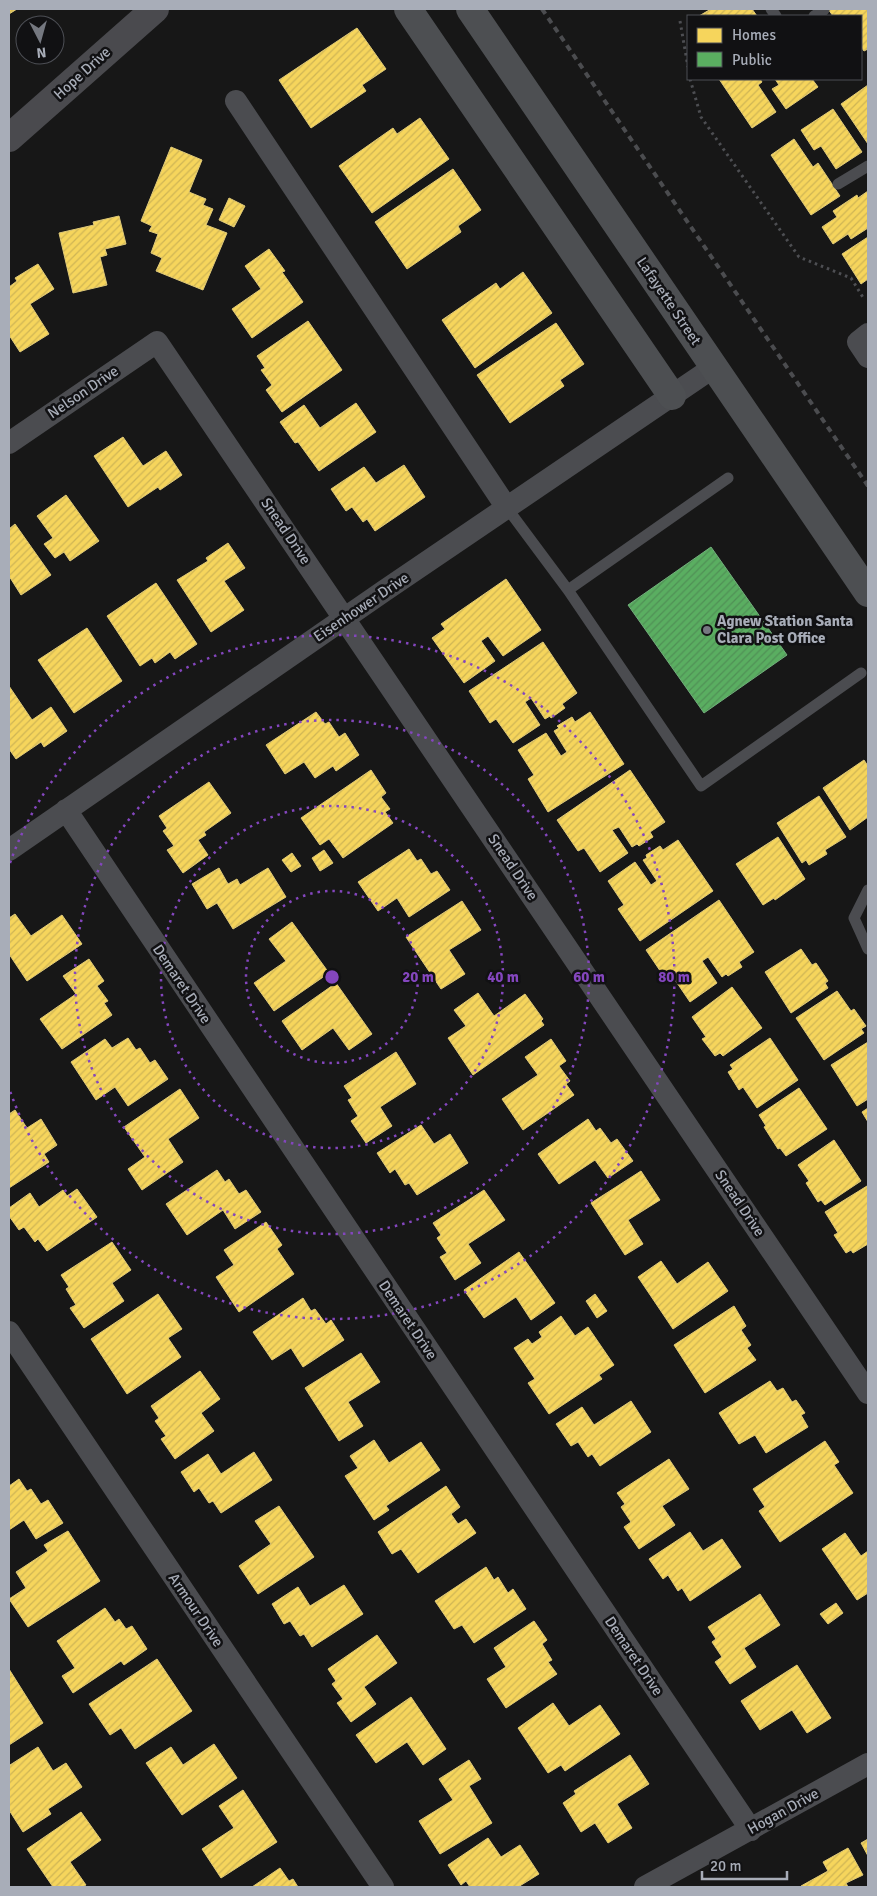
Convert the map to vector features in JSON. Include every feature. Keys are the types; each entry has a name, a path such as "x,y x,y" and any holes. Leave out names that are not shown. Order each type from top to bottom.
{"main road":[{"path":"408,9 672,396"},
{"name":"Lafayette Street","path":"470,9 868,593"}],"street":[{"name":"Hope Drive","path":"9,138 155,9"},
{"path":"236,101 507,508"},
{"name":"Nelson Drive","path":"9,443 157,342"},
{"name":"Snead Drive","path":"157,342 868,1393"},
{"name":"Eisenhower Drive","path":"9,850 714,367"},
{"name":"Demaret Drive","path":"66,810 751,1830"},
{"name":"Armour Drive","path":"9,1332 383,1887"},
{"name":"Hogan Drive","path":"645,1887 868,1764"}],"lane":[{"path":"838,184 868,166"},
{"path":"568,590 728,478"},
{"path":"507,508 568,590 701,786 861,673"},
{"path":"868,890 854,918 868,949"}],"path":[{"path":"680,21 687,61"},
{"path":"690,80 701,117 799,257 851,278 864,299"}],"building: Homes":[{"path":"9,9 17,9 9,14"},
{"path":"711,9 752,9 756,15 701,15"},
{"path":"828,9 868,9 868,49 864,51 862,48 862,15 832,15"},
{"path":"357,28 386,69 362,85 366,91 311,128 279,80"},
{"path":"720,80 761,80 762,82 758,85 776,112 752,128"},
{"path":"776,80 813,80 818,87 786,109 772,89 779,85"},
{"path":"868,85 868,144 841,104"},
{"path":"833,109 862,152 836,169 821,146 814,150 801,130"},
{"path":"420,118 449,159 372,213 339,166 393,128 397,134"},
{"path":"794,139 813,167 818,163 840,196 811,215 771,155"},
{"path":"171,147 202,160 189,192 206,199 203,205 213,209 206,225 227,233 203,290 156,271 162,258 151,253 158,234 149,231 152,226 141,221"},
{"path":"453,169 481,210 458,226 461,232 407,269 375,222"},
{"path":"868,191 868,228 851,239 848,234 833,244 822,227 837,217 833,211 857,195 858,198"},
{"path":"229,198 245,206 234,227 219,220"},
{"path":"119,216 126,244 105,249 107,255 100,257 107,285 73,293 59,233 94,225 93,222"},
{"path":"868,237 868,279 861,284 842,254"},
{"path":"269,249 285,271 282,272 303,302 252,338 232,309 261,289 245,266"},
{"path":"38,264 54,289 30,304 49,334 20,352 9,335 9,287 17,281 15,278"},
{"path":"523,272 552,313 475,368 442,320 496,283 500,289"},
{"path":"308,321 342,370 282,412 266,390 272,385 261,370 265,368 257,356"},
{"path":"556,323 584,364 560,380 564,386 510,423 477,375"},
{"path":"356,403 376,432 319,471 298,442 295,443 280,422 304,405 320,428"},
{"path":"123,437 143,466 166,451 182,475 160,490 158,487 128,507 94,456"},
{"path":"404,465 425,497 375,531 367,519 363,522 352,507 346,511 331,489 364,467 376,483"},
{"path":"66,495 99,541 70,561 64,552 55,558 44,544 53,538 37,516"},
{"path":"15,524 51,575 21,595 9,576 9,529"},
{"path":"228,543 245,568 224,581 244,610 211,632 177,580 208,561 206,558"},
{"path":"506,579 541,630 503,656 488,636 481,641 495,661 464,683 432,638 445,629 441,624"},
{"path":"156,583 197,644 175,659 170,652 155,663 152,658 140,666 107,616"},
{"path":"87,628 122,681 74,713 38,660"},
{"path":"543,642 577,693 562,704 565,708 551,718 550,716 545,719 531,698 525,702 540,725 513,743 496,719 490,723 469,691"},
{"path":"9,686 32,720 51,707 67,731 44,747 41,742 16,759 9,749"},
{"path":"316,712 325,724 329,722 339,737 345,733 359,755 336,771 333,766 315,778 304,762 285,774 266,745"},
{"path":"590,712 624,764 548,812 528,779 534,775 518,750 546,733 561,756 567,752 554,731 559,728 557,726 572,717 575,722"},
{"path":"864,760 868,766 868,817 850,830 823,788"},
{"path":"371,770 386,793 381,797 390,809 385,812 393,823 343,858 329,839 320,845 301,818"},
{"path":"630,770 665,822 650,832 653,837 639,846 637,844 632,847 619,827 612,830 628,853 600,872 584,848 578,851 557,820"},
{"path":"209,782 231,813 204,832 206,835 198,840 208,855 183,873 167,850 174,846 163,831 167,828 159,816"},
{"path":"819,796 846,837 825,850 827,854 809,865 806,860 802,863 777,823"},
{"path":"778,837 805,879 775,900 774,898 763,905 736,864"},
{"path":"678,840 713,891 640,941 618,909 624,905 608,881 635,862 651,885 657,881 643,860 647,858 646,855 660,846 663,850"},
{"path":"409,849 417,861 421,859 431,874 437,871 450,890 409,917 397,898 378,911 358,882"},
{"path":"324,850 333,863 320,871 312,858"},
{"path":"292,853 301,866 291,872 282,860"},
{"path":"219,868 228,884 237,879 240,885 268,868 286,897 233,929 217,903 207,909 192,884"},
{"path":"719,900 754,952 739,962 742,967 728,976 726,974 722,977 708,957 702,961 717,983 690,1002 673,977 667,981 646,950"},
{"path":"462,901 481,930 449,950 465,974 441,989 406,937"},
{"path":"15,914 31,936 62,915 82,944 27,981 9,954 9,918"},
{"path":"292,922 329,973 274,1011 254,983 286,961 269,939"},
{"path":"801,949 812,965 816,963 828,981 825,983 828,988 791,1013 765,972"},
{"path":"89,959 104,981 97,986 108,1001 104,1003 112,1015 62,1049 40,1019 76,994 63,976"},
{"path":"336,983 372,1034 349,1050 333,1028 302,1050 282,1021"},
{"path":"732,987 762,1028 723,1056 720,1053 715,1056 702,1039 706,1037 692,1017"},
{"path":"837,991 851,1011 854,1009 866,1026 861,1029 864,1033 824,1060 796,1018"},
{"path":"478,993 494,1016 525,994 543,1019 541,1021 544,1025 473,1075 448,1038 466,1026 454,1010"},
{"path":"128,1038 136,1050 140,1048 150,1063 155,1060 168,1079 128,1106 115,1087 96,1100 71,1062 105,1039 112,1048"},
{"path":"770,1038 798,1080 757,1108 743,1087 739,1090 728,1072 733,1069 730,1065"},
{"path":"551,1039 566,1061 559,1066 570,1081 566,1084 574,1095 523,1130 502,1099 538,1075 525,1057"},
{"path":"868,1042 868,1099 857,1106 831,1065"},
{"path":"396,1052 416,1084 380,1107 392,1126 366,1143 351,1121 358,1116 348,1100 352,1098 344,1086"},
{"path":"799,1088 827,1129 786,1156 780,1148 778,1149 759,1115"},
{"path":"180,1089 199,1118 168,1139 183,1162 142,1190 128,1169 145,1157 124,1127"},
{"path":"868,1108 868,1122 862,1112"},
{"path":"15,1110 27,1128 41,1119 57,1145 44,1154 49,1162 9,1188 9,1114"},
{"path":"588,1119 596,1131 600,1128 611,1143 617,1139 633,1161 608,1178 595,1160 559,1184 538,1154"},
{"path":"421,1125 434,1144 450,1134 468,1163 417,1195 409,1183 405,1185 395,1169 390,1173 377,1153"},
{"path":"834,1140 861,1181 825,1205 821,1200 818,1202 806,1183 809,1181 798,1165"},
{"path":"217,1170 225,1182 229,1179 239,1194 246,1190 261,1212 235,1229 223,1210 187,1235 166,1204"},
{"path":"641,1171 660,1200 628,1220 643,1244 625,1255 591,1203"},
{"path":"867,1186 868,1244 853,1253 851,1250 846,1253 834,1235 838,1233 825,1212"},
{"path":"77,1189 97,1217 47,1251 38,1239 35,1242 24,1227 19,1230 9,1216 9,1208 30,1193 39,1207 63,1190 67,1196"},
{"path":"484,1190 505,1220 468,1244 481,1263 455,1280 440,1257 447,1253 437,1238 441,1235 433,1223"},
{"path":"266,1222 282,1245 277,1249 294,1274 239,1312 216,1277 234,1265 224,1250"},
{"path":"112,1242 131,1270 112,1283 124,1301 84,1328 70,1308 76,1305 66,1289 69,1287 61,1275"},
{"path":"519,1252 555,1303 531,1320 516,1297 484,1318 464,1290"},
{"path":"661,1261 677,1284 708,1262 728,1291 673,1329 638,1277"},
{"path":"158,1294 182,1329 168,1338 181,1357 127,1394 91,1339"},
{"path":"595,1294 607,1311 597,1318 586,1301"},
{"path":"303,1298 311,1311 315,1309 326,1324 331,1320 344,1340 303,1367 291,1348 272,1360 253,1332"},
{"path":"734,1306 746,1326 741,1330 751,1345 747,1348 756,1360 705,1393 674,1345"},
{"path":"561,1316 575,1336 588,1327 614,1365 599,1375 602,1379 549,1414 528,1383 535,1379 514,1348 528,1339 532,1344 542,1337 539,1332"},
{"path":"361,1353 380,1382 348,1402 363,1426 339,1441 305,1388"},
{"path":"200,1371 220,1399 201,1413 214,1431 175,1459 161,1439 166,1436 155,1421 159,1418 151,1406"},
{"path":"770,1381 777,1391 783,1388 792,1402 796,1400 805,1413 801,1415 808,1427 766,1453 755,1435 739,1444 719,1413"},
{"path":"631,1401 651,1432 600,1466 592,1454 588,1457 578,1442 571,1446 556,1424 582,1407 594,1425"},
{"path":"374,1440 389,1463 421,1442 440,1470 386,1506 389,1510 374,1520 345,1476 358,1468 350,1456"},
{"path":"825,1441 839,1462 834,1465 853,1493 780,1542 759,1511 765,1507 753,1489"},
{"path":"254,1452 272,1480 221,1513 213,1501 209,1503 199,1488 194,1492 181,1472 208,1454 221,1474"},
{"path":"669,1459 689,1489 662,1506 675,1525 639,1549 624,1527 631,1522 621,1507 625,1504 617,1493"},
{"path":"19,1479 27,1491 31,1489 41,1504 48,1500 63,1523 36,1539 24,1520 9,1530 9,1486"},
{"path":"446,1486 460,1507 451,1514 458,1524 466,1519 476,1533 418,1573 401,1549 392,1554 378,1532"},
{"path":"279,1506 314,1557 258,1594 239,1566 271,1544 255,1521"},
{"path":"68,1531 100,1581 28,1627 9,1599 26,1588 16,1572 48,1551 44,1545"},
{"path":"690,1532 703,1551 722,1539 741,1567 690,1601 682,1588 678,1591 668,1575 663,1579 649,1559"},
{"path":"845,1533 861,1556 868,1551 868,1593 857,1600 822,1549"},
{"path":"486,1567 494,1580 498,1577 508,1593 513,1589 526,1609 474,1643 462,1625 454,1629 435,1601"},
{"path":"344,1585 363,1614 312,1647 304,1634 300,1636 290,1621 284,1624 272,1604 298,1587 310,1606"},
{"path":"760,1594 780,1625 744,1648 756,1667 730,1684 715,1662 722,1657 712,1642 716,1639 708,1627"},
{"path":"836,1603 843,1613 828,1624 820,1614"},
{"path":"105,1608 115,1622 119,1619 126,1629 132,1626 147,1649 124,1665 121,1661 73,1693 62,1676 75,1668 57,1641"},
{"path":"534,1621 547,1640 542,1644 552,1660 548,1662 557,1674 506,1708 487,1679 506,1667 494,1648"},
{"path":"377,1635 397,1663 364,1687 376,1704 351,1722 337,1703 343,1699 332,1684 336,1681 328,1669"},
{"path":"157,1659 192,1711 135,1749 121,1728 110,1735 89,1704"},
{"path":"797,1665 831,1718 807,1733 792,1710 760,1730 741,1701"},
{"path":"9,1669 43,1723 9,1745"},
{"path":"411,1697 446,1749 423,1765 407,1742 376,1763 356,1735"},
{"path":"553,1703 569,1726 600,1705 620,1734 565,1771 561,1765 548,1773 518,1728"},
{"path":"214,1744 237,1778 182,1815 146,1763 171,1747 183,1765"},
{"path":"38,1747 53,1771 66,1763 82,1787 48,1809 51,1814 23,1832 9,1810 9,1763 10,1765"},
{"path":"630,1755 649,1784 617,1804 632,1828 608,1843 595,1823 581,1832 563,1803 576,1794 574,1791"},
{"path":"469,1760 481,1779 469,1786 492,1823 440,1854 419,1821 453,1800 439,1779"},
{"path":"243,1790 277,1842 221,1878 202,1849 234,1828 219,1806"},
{"path":"81,1812 101,1840 70,1862 86,1885 82,1887 53,1887 27,1849"},
{"path":"488,1838 501,1857 520,1845 539,1874 518,1887 470,1887 466,1881 461,1885 448,1865"},
{"path":"868,1839 868,1856 861,1843"},
{"path":"848,1848 863,1875 846,1883 848,1887 801,1887 828,1871 823,1862"},
{"path":"280,1868 289,1881 293,1879 298,1887 252,1887"}],"building: Public":[{"name":"Agnew Station Santa Clara Post Office","path":"711,547 787,655 704,713 628,605"}],"railway":[{"path":"542,9 868,486"}],"place":[{"name":"Agnew Station Santa Clara Post Office","path":"707,630"}]}
